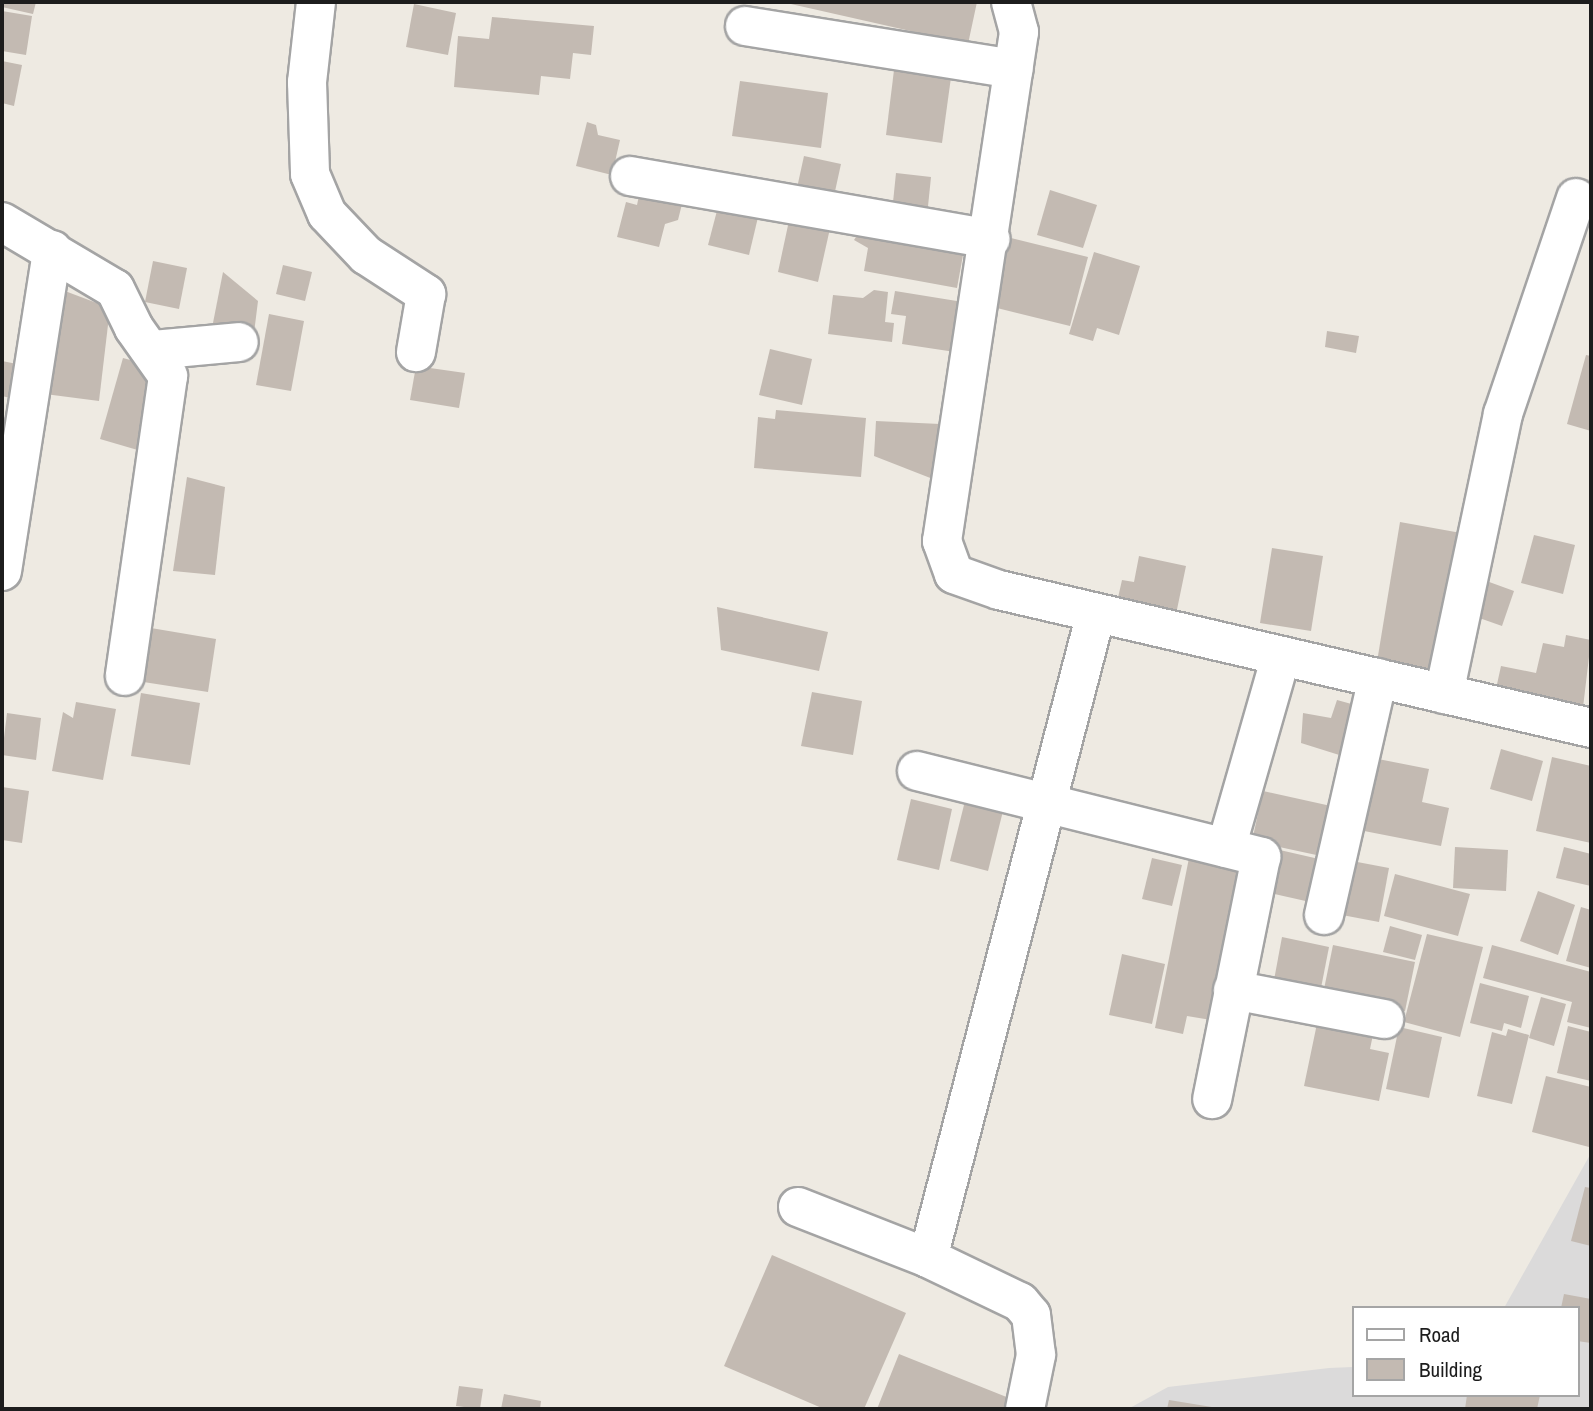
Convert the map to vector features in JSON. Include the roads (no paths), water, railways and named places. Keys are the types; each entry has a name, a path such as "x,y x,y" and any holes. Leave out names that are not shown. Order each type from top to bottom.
{"street":[{"path":"316,2 307,82 310,174 327,214 366,255 426,295 416,352"},
{"path":"1011,2 1019,32 991,239 942,541 954,574 1096,612 1591,728"},
{"path":"745,26 1014,69"},
{"path":"629,176 991,239"},
{"path":"1444,694 1503,414 1576,198"},
{"path":"2,222 115,289 134,328 153,350 168,376 125,676"},
{"path":"2,571 52,250"},
{"path":"153,350 239,342"},
{"path":"928,1258 1043,805 1096,612"},
{"path":"1226,848 1282,656"},
{"path":"1324,915 1378,678"},
{"path":"917,771 1043,805 1261,857 1212,1099"},
{"path":"1233,990 1384,1019"},
{"path":"798,1207 928,1258 1020,1302 1031,1315 1036,1355 1025,1409"}]}
